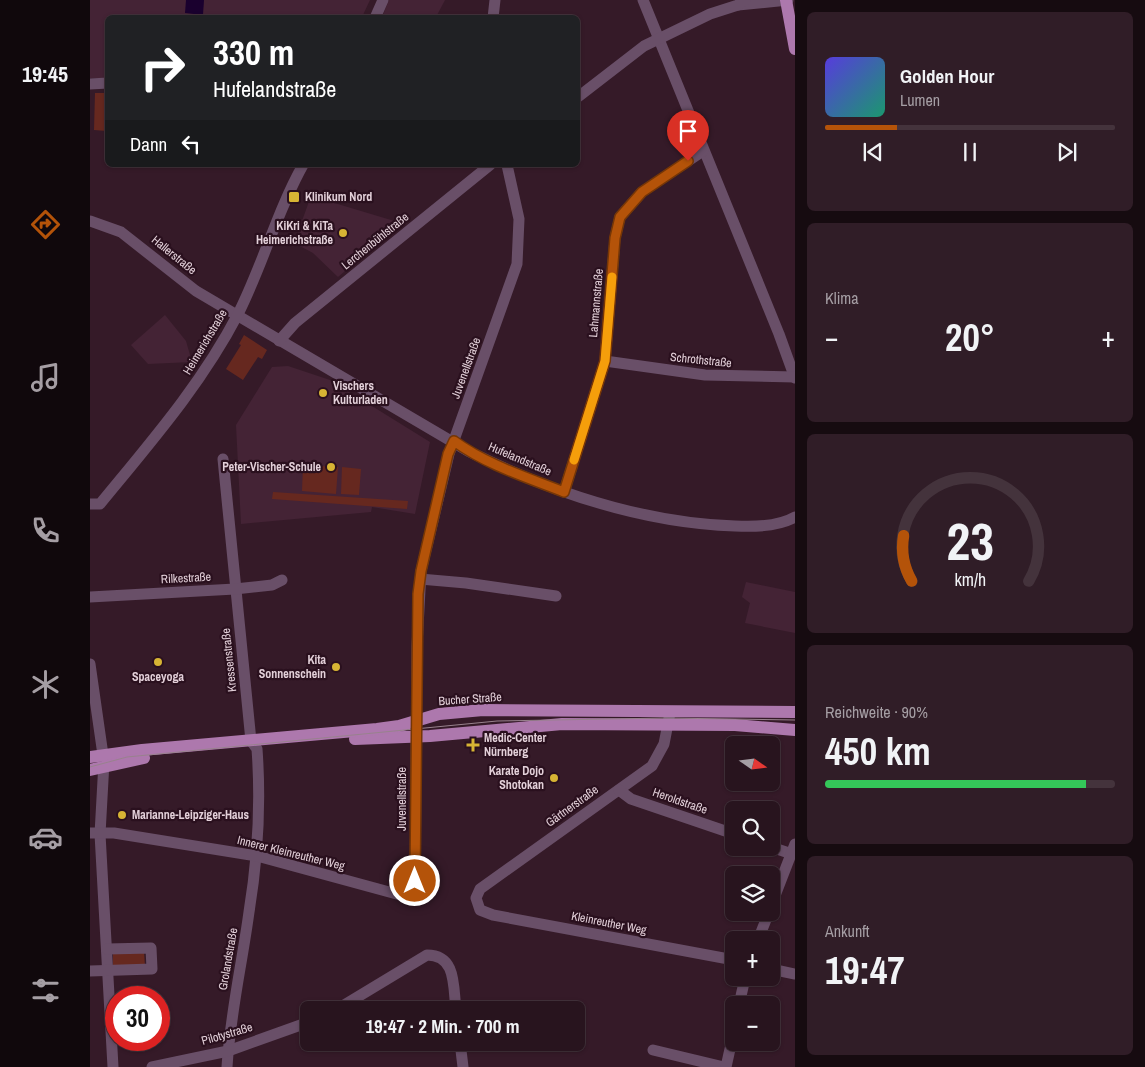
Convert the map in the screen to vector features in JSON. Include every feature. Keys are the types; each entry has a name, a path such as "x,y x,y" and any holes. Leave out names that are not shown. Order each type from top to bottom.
{"main road":[{"path":"787,0 795,48"},
{"name":"Bucher Straße","path":"90,757 104,761 144,758 377,729 447,713 494,710 669,719 795,730"},
{"name":"Bucher Straße","path":"254,745 416,737 562,724 795,712"},
{"name":"Bucher Straße","path":"90,770 104,761"}],"street":[{"path":"376,15 383,0"},
{"path":"493,15 495,0"},
{"path":"643,0 657,39 779,334 795,378"},
{"path":"580,95 644,46 710,14 741,2 787,0"},
{"path":"90,84 105,83"},
{"name":"Lahmannstraße","path":"564,492 605,361 615,238 620,217 642,192 703,151"},
{"name":"Heimerichstraße","path":"90,504 100,504 182,404 211,362 238,315 302,167"},
{"name":"Lerchenbühlstraße","path":"279,341 295,323 488,167"},
{"name":"Juvenellstraße","path":"415,899 416,737 420,579 448,454 517,264 519,219 507,167"},
{"name":"Hallerstraße","path":"90,221 121,232 196,291 238,315"},
{"name":"Hufelandstraße","path":"238,315 279,341 454,441 468,451 502,468 564,492 650,516 717,526 769,525 795,517"},
{"name":"Schrothstraße","path":"605,361 705,375 795,378"},
{"name":"Kressenstraße","path":"222,459 234,589 254,745 260,814 257,856"},
{"path":"420,579 466,583 556,596"},
{"name":"Rilkestraße","path":"90,597 234,589 272,585 282,580"},
{"path":"90,664 104,761 95,834 107,948 113,1067"},
{"name":"Gärtnerstraße","path":"480,910 476,898 480,889 652,766 664,744 669,719"},
{"name":"Heroldstraße","path":"619,790 631,799 725,831"},
{"name":"Innerer Kleinreuther Weg","path":"95,834 114,833 257,856 415,899"},
{"path":"780,848 793,849 780,883"},
{"name":"Grolandstraße","path":"227,1067 257,856"},
{"name":"Kleinreuther Weg","path":"480,910 518,920 725,958"},
{"path":"90,971 108,972 152,969 151,948 107,948"},
{"path":"351,1001 428,955 437,955 444,958 450,968 455,1001"},
{"path":"780,971 795,974"},
{"name":"Pilotystraße","path":"152,1067 228,1050 300,1025"},
{"path":"653,1050 725,1067 729,1051"},
{"path":"461,1051 463,1067"}],"shaded area":[{"path":"90,0 370,0 363,15 105,15 105,78 90,78"},
{"path":"186,0 204,0 203,15 185,13"},
{"path":"389,0 445,0 437,15 383,15"},
{"path":"95,93 105,93 105,131 94,130"},
{"name":"KiKri & KiTa Heimerichstraße","path":"311,196 401,223 338,277 313,253 294,243"},
{"path":"165,315 186,341 192,362 148,364 131,345"},
{"path":"244,335 267,350 262,359 258,357 243,380 226,369 241,345 239,344"},
{"name":"Peter-Vischer-Schule","path":"288,366 330,380 430,442 415,514 372,507 371,512 241,524 236,425 272,367"},
{"path":"303,465 338,467 336,494 302,491"},
{"path":"342,467 361,469 359,495 341,494"},
{"path":"273,492 408,501 407,509 272,499"},
{"path":"746,582 795,592 795,633 745,623 750,603 742,597"},
{"path":"113,951 144,952 145,966 113,968"}],"tram line":[{"path":"90,767 127,757 497,721 665,718 795,720"}],"slow traffic":[{"path":"574,460 605,361 612,277"}],"place":[{"name":"Klinikum Nord","path":"294,197"},
{"name":"KiKri & KiTa Heimerichstraße","path":"343,233"},
{"name":"Vischers Kulturladen","path":"323,393"},
{"name":"Peter-Vischer-Schule","path":"331,467"},
{"name":"Spaceyoga","path":"158,662"},
{"name":"Kita Sonnenschein","path":"336,667"},
{"name":"Medic-Center Nürnberg","path":"473,745"},
{"name":"Karate Dojo Shotokan","path":"554,778"},
{"name":"Marianne-Leipziger-Haus","path":"122,815"}],"route":[{"path":"415,881 418,594 421,571 448,454 454,441 468,451 502,468 564,492 605,361 615,238 620,217 642,192 688,161"}]}
